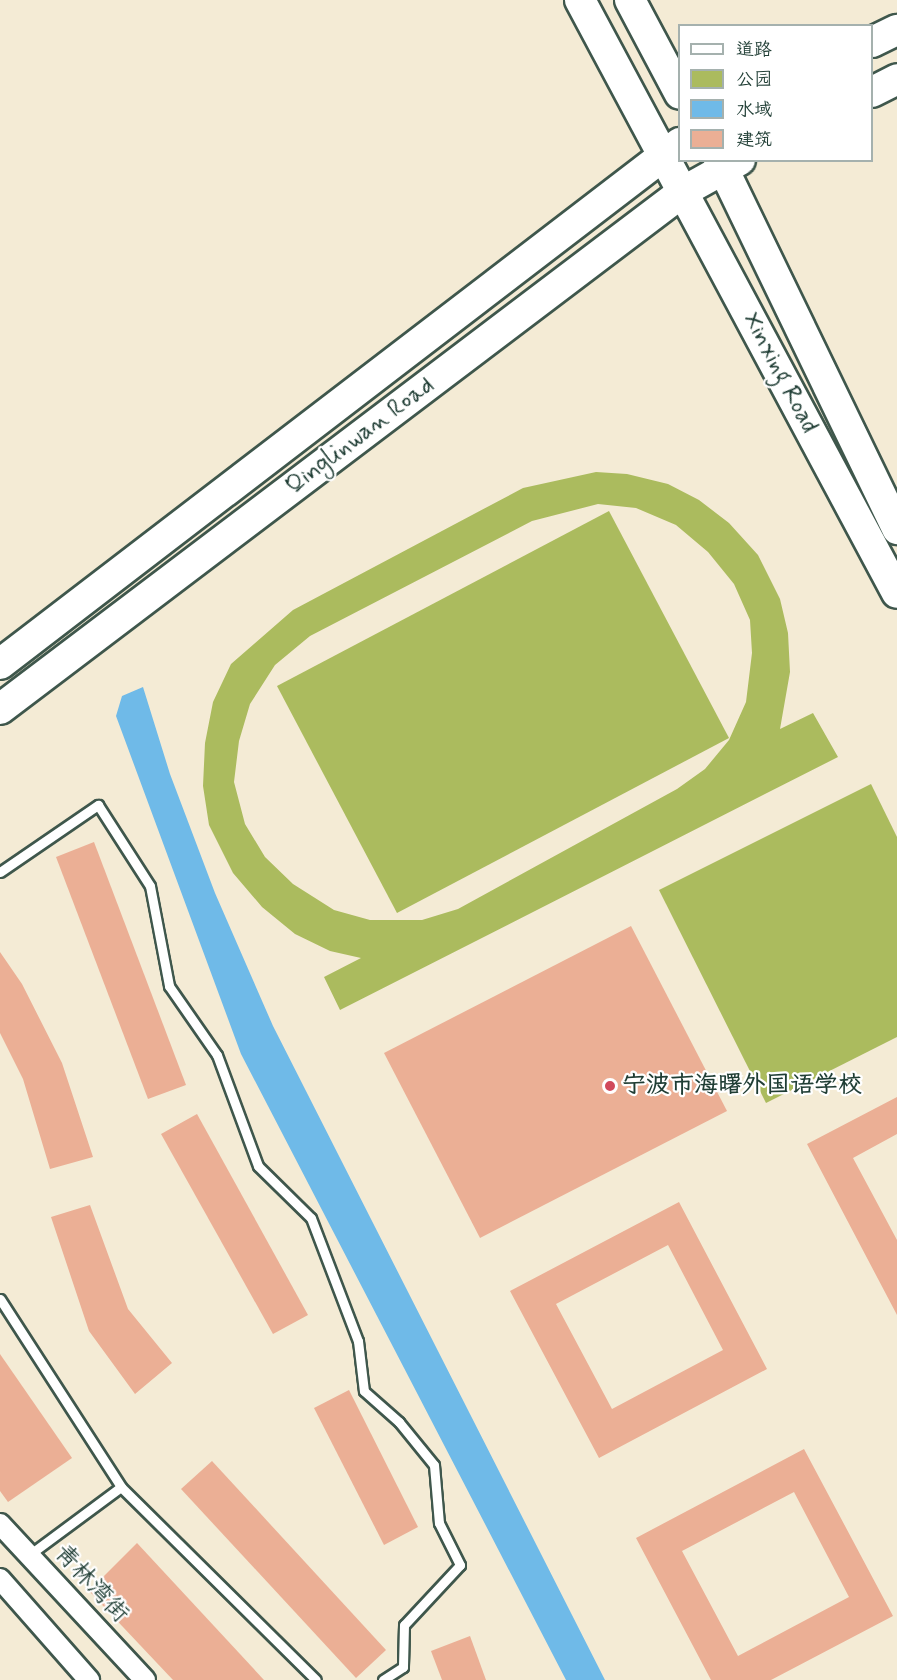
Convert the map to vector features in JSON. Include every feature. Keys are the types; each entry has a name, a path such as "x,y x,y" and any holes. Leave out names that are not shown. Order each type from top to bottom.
{"main road":[{"name":"Xinxing Road","path":"580,0 671,148 684,191 897,593"},
{"path":"630,0 678,90"},
{"path":"873,42 897,30"},
{"path":"873,91 897,79"},
{"name":"Qinglinwan Road","path":"0,664 671,148"},
{"name":"Xinxing Road","path":"728,163 897,529"},
{"name":"Qinglinwan Road","path":"0,709 684,191 728,163"}],"street":[{"name":"青林湾街","path":"0,1524 145,1680"},
{"path":"0,1579 89,1680"}],"lane":[{"path":"0,872 98,805 150,886 169,986 217,1055 258,1166 311,1218 358,1341 364,1391 399,1422 434,1465 439,1523 460,1565 404,1625 403,1667 383,1680"},
{"path":"0,1299 121,1487 316,1680"},
{"path":"29,1555 121,1487"}],"green space":[{"path":"596,472 627,474 668,484 699,500 729,523 758,555 780,599 788,633 790,672 780,729 813,713 838,757 340,1010 324,977 361,958 330,951 295,934 262,907 233,873 209,825 203,786 205,743 213,702 231,664 293,610 523,488","holes":["598,504 636,508 676,525 708,552 734,584 750,620 752,653 746,702 729,740 705,769 677,789 458,909 422,920 370,920 334,910 293,884 265,857 245,824 234,782 239,741 250,704 275,665 310,636 532,521"]},
{"path":"609,511 729,738 397,913 277,686"},
{"path":"871,784 897,837 897,1037 766,1103 659,890"}],"water":[{"path":"143,687 170,774 215,893 273,1026 605,1680 566,1680 241,1054 116,716 122,696"}],"building":[{"path":"94,842 186,1085 148,1099 56,857"},
{"path":"631,926 727,1111 480,1238 384,1053"},
{"path":"0,952 22,984 62,1063 93,1157 50,1169 23,1079 0,1033"},
{"path":"897,1097 897,1134 853,1158 897,1240 897,1315 807,1144"},
{"path":"197,1114 308,1315 273,1334 161,1134"},
{"path":"679,1202 767,1369 599,1458 510,1291","holes":["668,1245 723,1350 612,1409 556,1304"]},
{"path":"90,1205 128,1309 172,1363 135,1394 89,1331 51,1217"},
{"path":"0,1354 72,1458 8,1502 0,1491"},
{"path":"349,1390 418,1527 384,1545 314,1408"},
{"path":"804,1449 893,1616 771,1680 711,1680 636,1538","holes":["794,1492 849,1597 738,1656 682,1551"]},
{"path":"212,1461 386,1650 356,1678 181,1489"},
{"path":"137,1543 264,1680 173,1680 89,1591"},
{"path":"470,1636 486,1680 442,1680 431,1651"}],"place":[{"name":"宁波市海曙外国语学校","path":"610,1086"}]}
